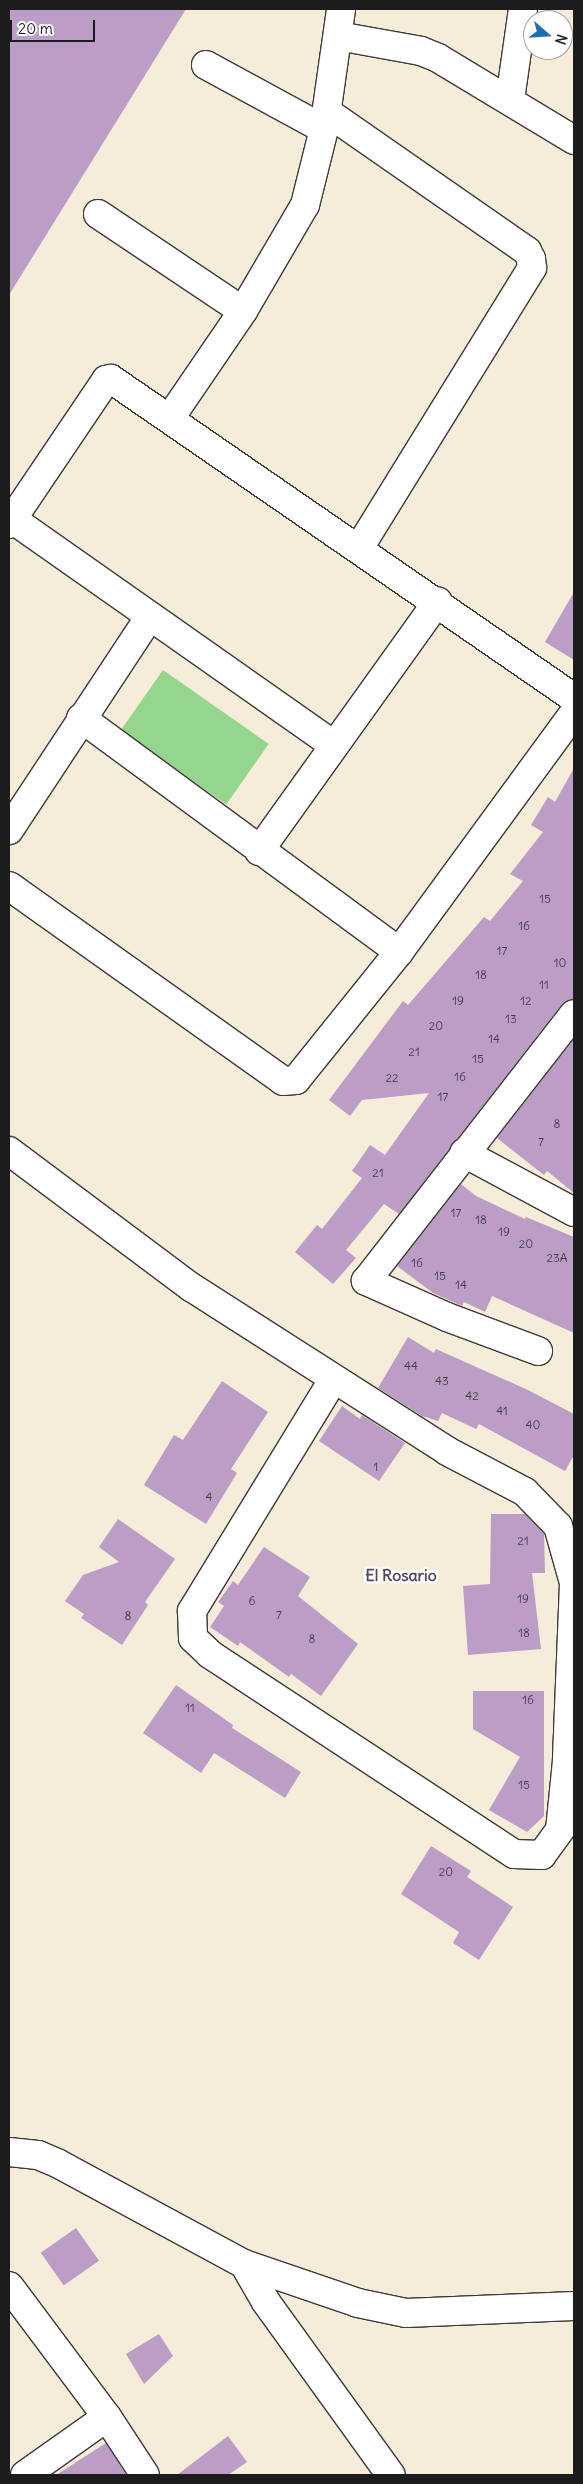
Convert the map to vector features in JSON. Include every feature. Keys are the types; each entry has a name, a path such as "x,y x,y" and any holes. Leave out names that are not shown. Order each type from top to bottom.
{"street":[{"path":"170,418 243,311 304,205 326,120 341,9"},
{"path":"510,100 523,9"},
{"path":"338,36 429,54 510,100 574,140"},
{"path":"206,66 326,120 527,251 532,268 359,548"},
{"path":"98,214 243,311"},
{"path":"334,745 150,616 10,522 106,380 117,381 438,601 574,698"},
{"path":"259,851 438,601"},
{"path":"9,830 150,616"},
{"path":"9,886 283,1082 296,1080 399,952 574,713"},
{"path":"81,718 259,851 399,952"},
{"path":"538,1351 366,1281 574,1014"},
{"path":"9,1152 191,1288 447,1451 525,1492 558,1526 574,1583 567,1761 560,1830 542,1855 514,1854 210,1654 194,1638 192,1611 333,1380"},
{"path":"464,1153 574,1212"},
{"path":"9,2152 38,2155 57,2163 244,2264 358,2303 406,2313 574,2306"},
{"path":"244,2264 266,2302 390,2475"},
{"path":"9,2286 107,2417 145,2475"},
{"path":"24,2475 107,2417"}],"green space":[{"path":"163,670 269,744 226,805 121,731"}],"building":[{"path":"9,9 186,9 9,295"},
{"path":"574,592 574,660 545,642"},
{"path":"574,768 574,999 562,1004 399,1214 384,1204 346,1250 356,1258 333,1284 295,1252 317,1225 322,1229 362,1178 352,1171 370,1145 385,1155 429,1093 362,1100 350,1116 329,1100 403,1001 408,1005 484,917 490,921 523,881 510,874 543,832 531,825 548,797 555,802"},
{"path":"574,1039 574,1193 547,1171 544,1175 497,1138"},
{"path":"461,1184 476,1196 525,1219 526,1217 574,1237 574,1333 492,1296 485,1312 464,1302 462,1306 433,1293 397,1266"},
{"path":"408,1337 434,1353 436,1349 528,1390 574,1414 574,1455 565,1471 479,1424 476,1429 442,1413 438,1421 422,1416 378,1388"},
{"path":"222,1381 268,1412 231,1469 237,1473 206,1524 144,1485 174,1435 183,1440"},
{"path":"342,1406 360,1419 362,1415 405,1443 379,1481 319,1441"},
{"path":"491,1514 525,1514 544,1534 545,1573 532,1573 541,1649 468,1655 463,1586 490,1584"},
{"path":"118,1519 175,1559 145,1602 148,1605 122,1645 81,1618 84,1614 65,1601 83,1575 119,1562 99,1547"},
{"path":"264,1547 310,1577 298,1596 358,1644 321,1696 291,1674 289,1677 240,1642 238,1646 210,1627 224,1606 218,1602 233,1581 238,1585"},
{"path":"176,1685 233,1725 232,1728 301,1772 285,1798 214,1753 201,1773 143,1733"},
{"path":"473,1691 544,1691 544,1816 527,1832 489,1810 520,1757 473,1729"},
{"path":"431,1846 471,1871 467,1877 513,1907 479,1960 453,1943 459,1932 401,1894"},
{"path":"76,2228 99,2261 64,2285 41,2253"},
{"path":"159,2334 173,2356 144,2384 126,2354"},
{"path":"228,2436 247,2462 228,2475 177,2475"},
{"path":"106,2443 126,2475 56,2475"}],"district":[{"name":"El Rosario","path":"401,1575"}]}
